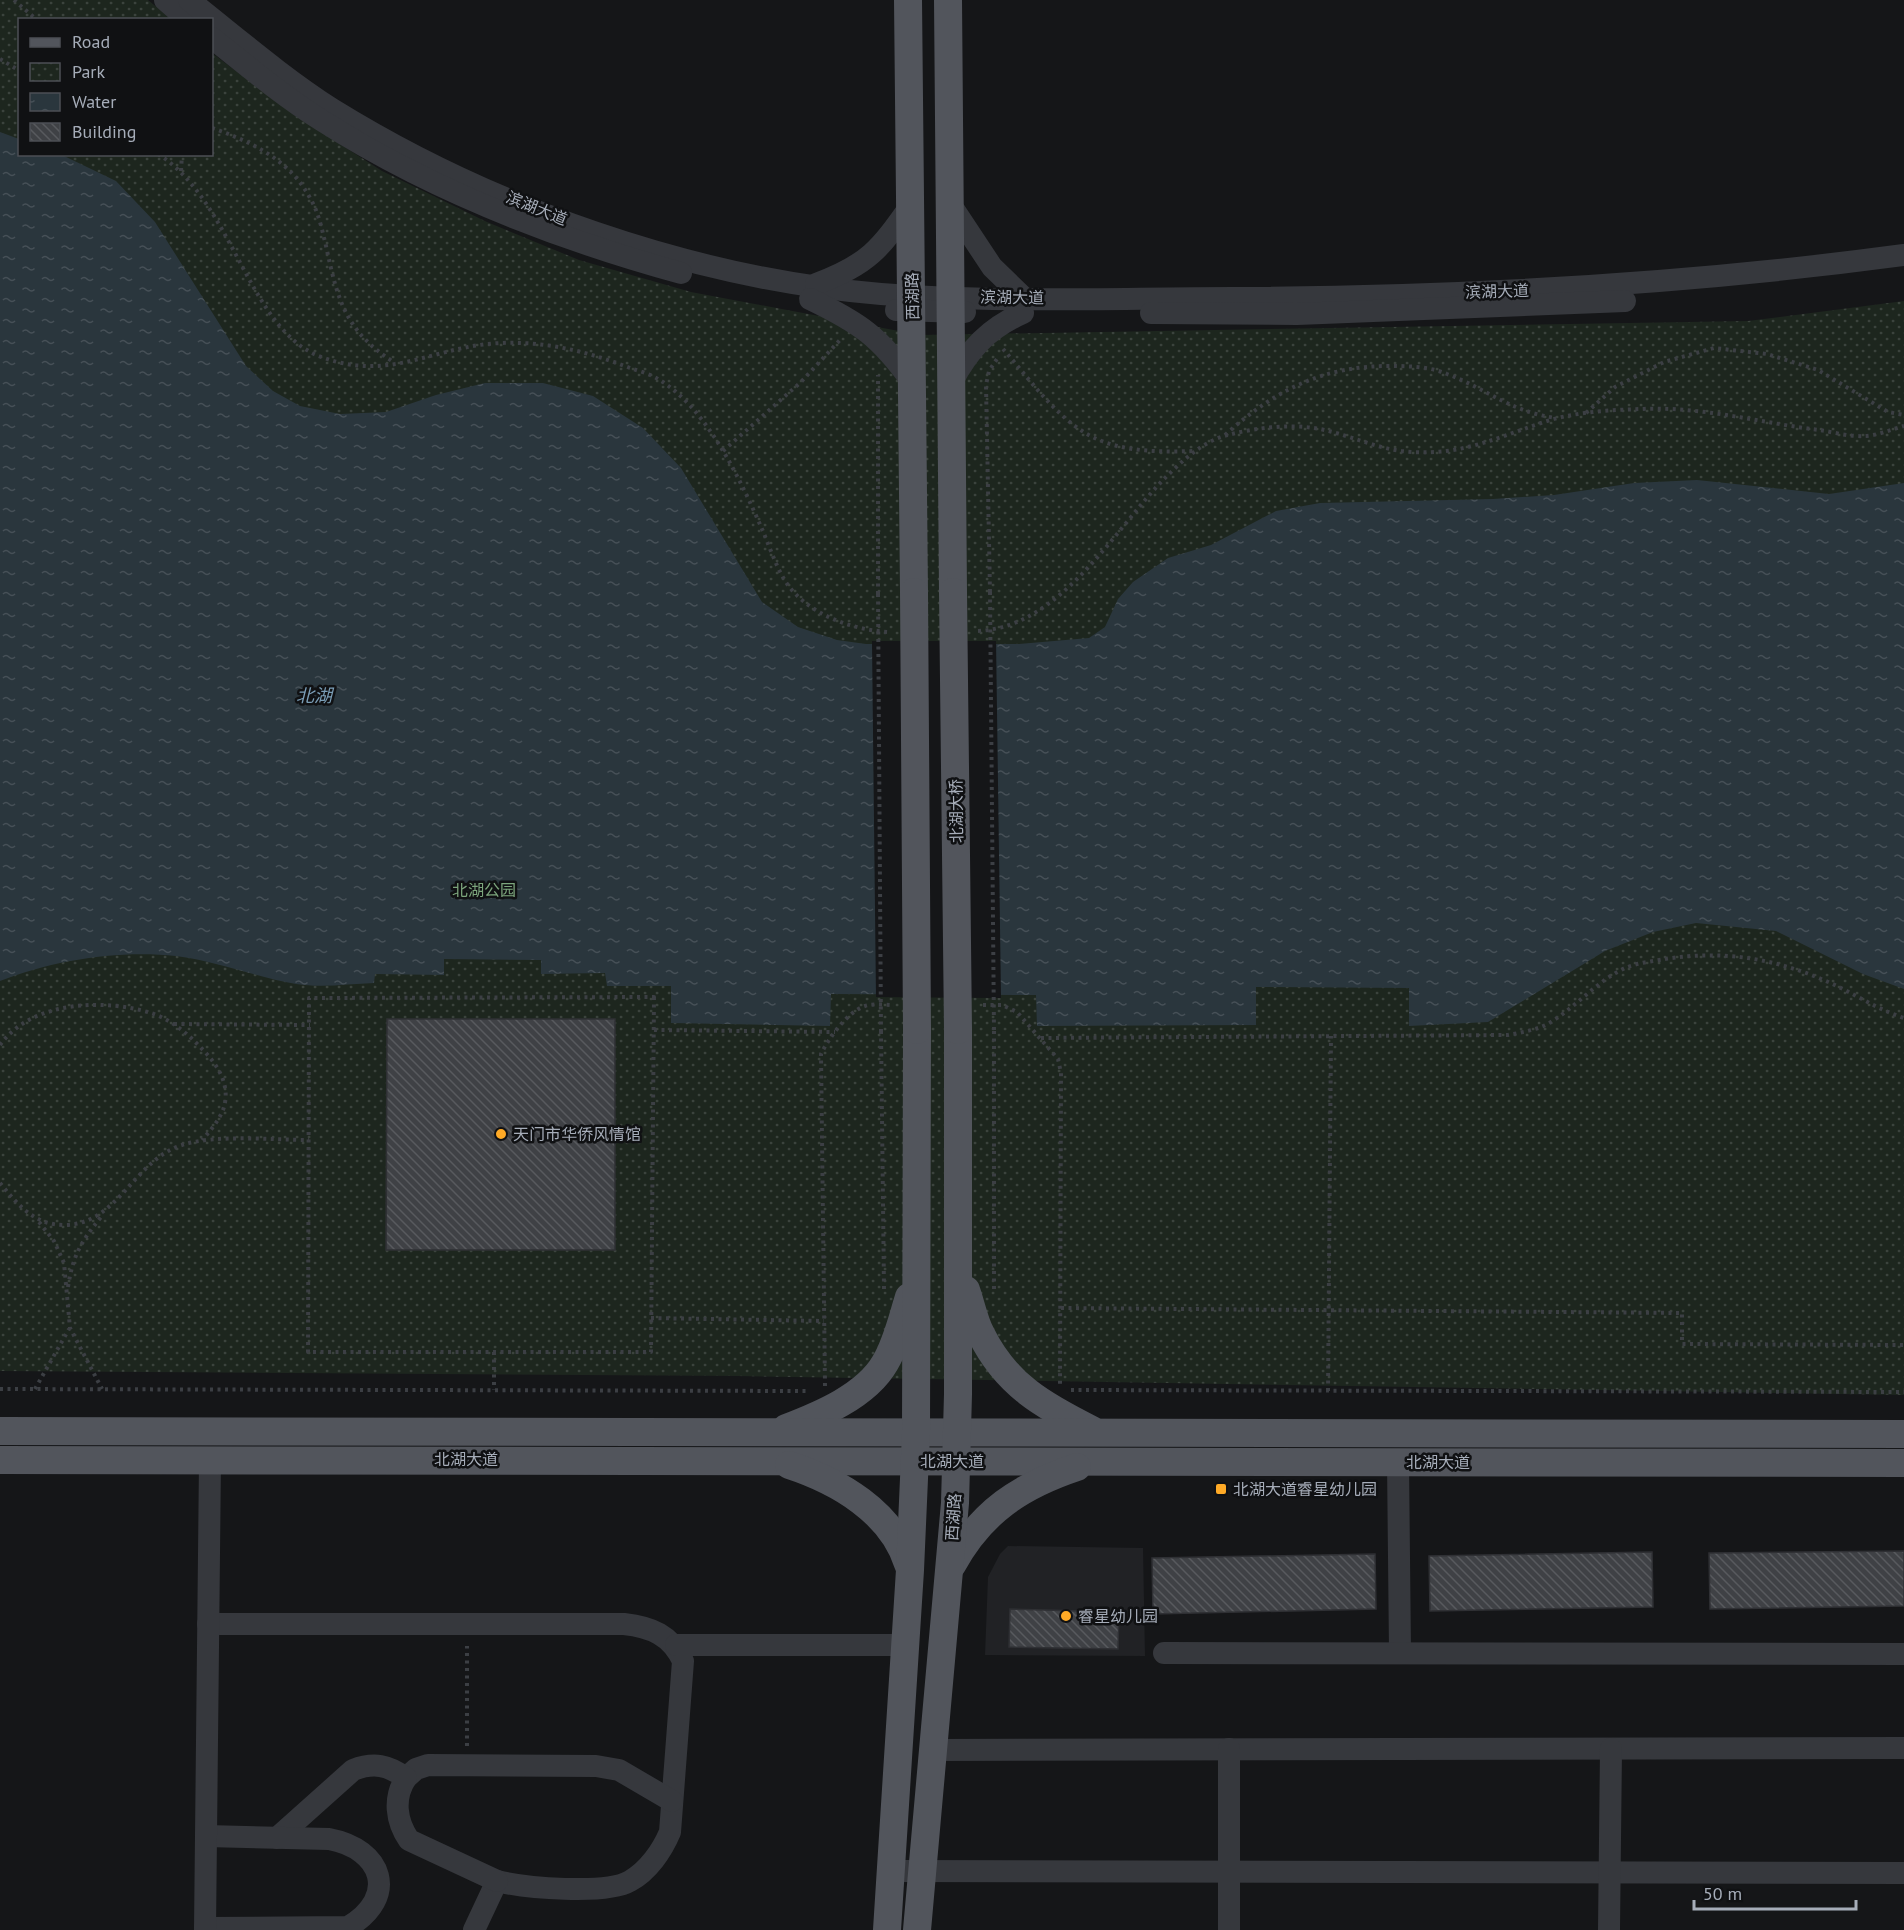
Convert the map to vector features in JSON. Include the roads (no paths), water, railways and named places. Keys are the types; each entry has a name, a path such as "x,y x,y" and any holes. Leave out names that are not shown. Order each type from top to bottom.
{"main road":[{"name":"西湖路","path":"908,0 918,1266"},
{"path":"948,0 952,382"},
{"name":"北湖大桥","path":"952,382 958,1030"},
{"name":"西湖路","path":"917,1930 950,1570 957,1461 958,1030"},
{"path":"958,1265 980,1334 1020,1388 1039,1403 1099,1433"},
{"path":"887,1930 910,1570 916,1432 918,1266"},
{"path":"910,1570 903,1549 890,1528 864,1504 842,1489 807,1471 772,1446 870,1383 885,1364 896,1339 918,1266"},
{"name":"北湖大道","path":"0,1431 772,1446 915,1461 1904,1463"},
{"name":"北湖大道","path":"0,1460 210,1460 772,1446 916,1432 1904,1434"},
{"path":"950,1570 965,1540 996,1508 1018,1492 1050,1476 1094,1461"}],"street":[{"path":"165,0 186,18"},
{"name":"滨湖大道","path":"189,0 213,18"},
{"name":"滨湖大道","path":"213,18 329,107 408,151 479,185 555,217 631,242 811,293"},
{"name":"滨湖大道","path":"213,39 319,119 397,166 547,232 628,258 722,284 912,304 1024,305 1297,314 1489,308 1649,299 1904,270"},
{"path":"910,204 890,235 868,258 811,293 856,322 880,342 912,382"},
{"path":"951,205 992,267 1024,305 988,333 963,361 952,382"},
{"name":"滨湖大道","path":"1024,305 1488,292 1648,284 1904,255"},
{"path":"206,1836 329,1839 348,1842 374,1863 378,1876 378,1891 374,1906 364,1917 348,1927 205,1929 210,1460"},
{"path":"1398,1462 1400,1652"},
{"path":"208,1624 624,1624 647,1627 676,1645 905,1645"},
{"path":"672,1801 619,1770 596,1766 428,1766 416,1769 406,1778 397,1799 401,1829 410,1840 497,1881 539,1888 617,1887 631,1881 652,1863 670,1832 683,1661 676,1645"},
{"path":"1164,1653 1904,1654"},
{"path":"933,1750 1904,1748"},
{"path":"1229,1749 1229,1930"},
{"path":"1609,1930 1611,1749"},
{"path":"277,1838 353,1770 365,1766 381,1765 392,1767 406,1778"},
{"path":"891,1871 1904,1873"},
{"path":"474,1930 497,1881"}],"water":[{"name":"北湖","path":"0,132 18,139 18,156 64,156 116,181 155,222 246,366 273,391 300,406 340,414 386,412 436,395 485,383 543,383 593,396 643,428 681,468 762,602 798,627 837,640 866,644 1019,644 1089,638 1105,627 1118,599 1133,582 1168,558 1211,545 1276,511 1320,503 1493,499 1554,495 1634,483 1697,480 1829,494 1904,483 1904,989 1863,974 1776,931 1696,923 1653,932 1605,951 1488,1022 1409,1026 1409,988 1256,987 1256,1025 1037,1026 1036,995 831,994 830,1026 671,1023 671,986 607,986 605,973 541,974 541,960 444,959 444,975 375,974 374,983 315,986 281,981 191,958 132,954 64,962 0,981"}],"place":[{"name":"天门市华侨风情馆","path":"501,1134"},
{"name":"北湖大道睿星幼儿园","path":"1221,1489"},
{"name":"睿星幼儿园","path":"1066,1616"}],"park label":[{"name":"北湖公园","path":"484,890"}]}
